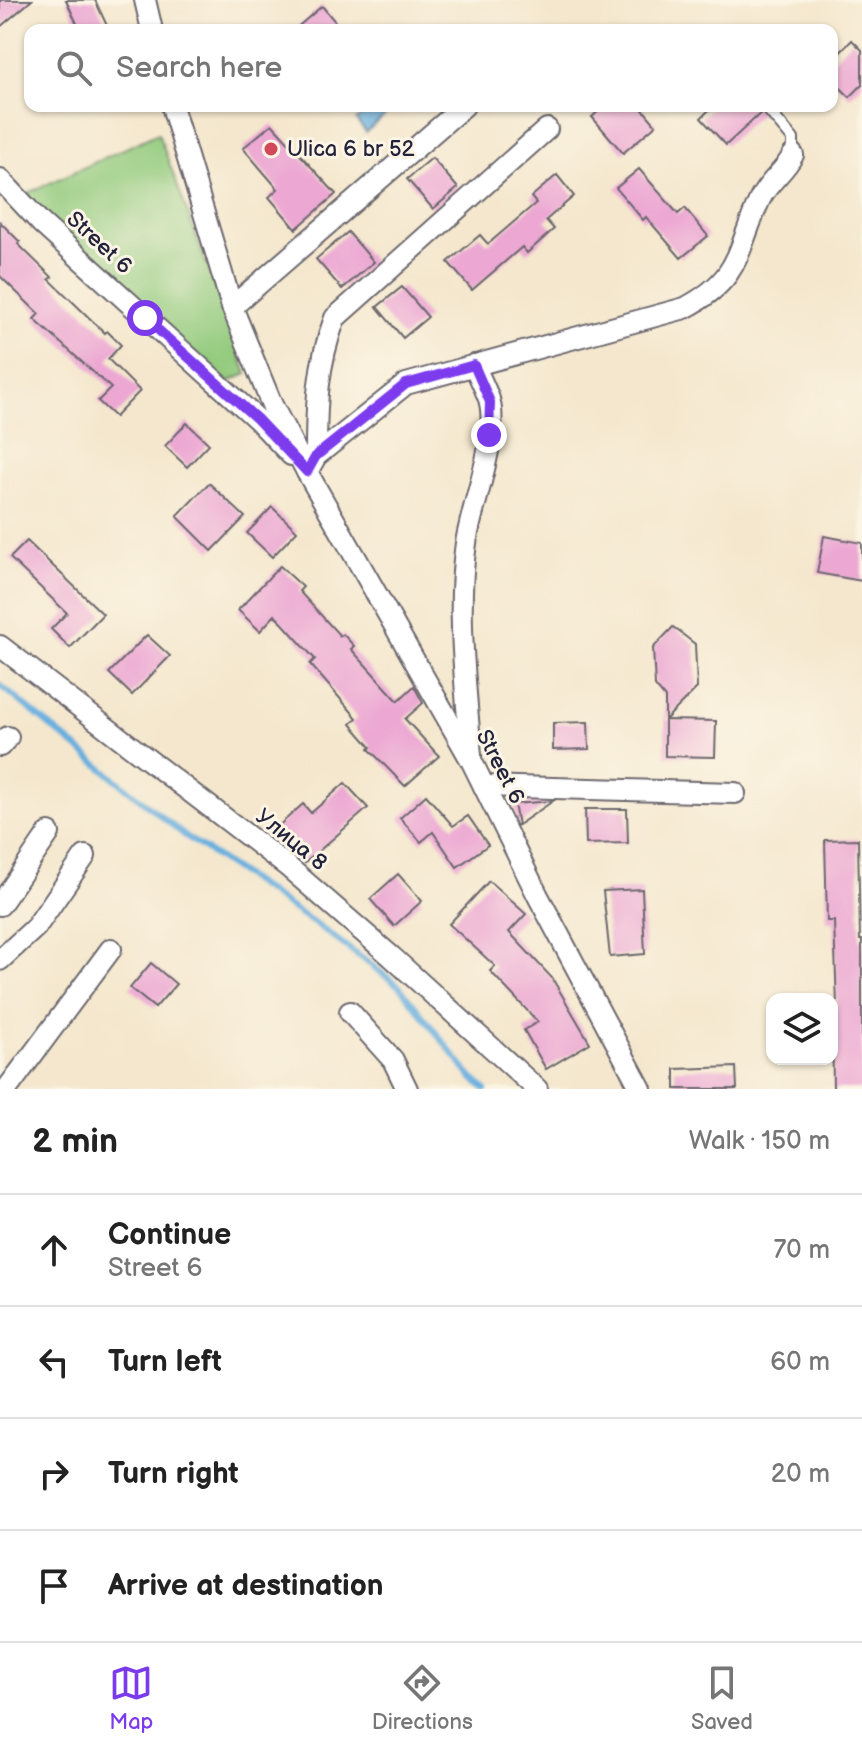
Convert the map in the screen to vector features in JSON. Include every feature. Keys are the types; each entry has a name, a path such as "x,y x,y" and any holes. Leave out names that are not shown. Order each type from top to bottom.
{"street":[{"path":"145,0 151,24"},
{"name":"Street 6","path":"174,112 232,307 259,376 312,464 471,760 538,896 641,1089"},
{"path":"232,307 457,112"},
{"path":"312,464 323,349 335,318 547,129"},
{"path":"312,464 406,384 685,308 703,298 735,265 760,199 793,155"},
{"name":"Street 6","path":"0,179 41,223 257,419 312,464"},
{"path":"471,760 463,624 466,543 484,467 490,402 474,365"},
{"name":"Улица 8","path":"0,646 287,866 537,1089"},
{"path":"484,786 735,793"},
{"path":"0,905 49,833"},
{"path":"0,960 36,927 85,856"},
{"path":"7,1089 111,949"},
{"path":"350,1012 393,1060 407,1089"}],"lane":[{"path":"770,112 793,139 793,155"}],"green space":[{"path":"158,133 247,374 224,384 24,195"}],"water":[{"path":"365,112 388,113 366,132 356,120"}],"building":[{"path":"0,0 32,0 0,27"},
{"path":"66,0 95,0 106,24 77,24"},
{"path":"322,6 337,24 301,24"},
{"path":"852,40 862,50 862,85 850,97 838,86 838,55"},
{"path":"597,112 645,112 656,125 623,153 592,117"},
{"path":"707,112 762,112 726,145 701,118"},
{"path":"272,124 336,194 296,229 269,197 278,189 243,148"},
{"path":"432,158 458,188 433,209 407,179"},
{"path":"639,169 678,214 685,208 708,236 681,258 616,188"},
{"path":"557,175 574,196 546,220 554,229 527,253 522,247 472,290 448,262 480,235 488,244 536,203 531,197"},
{"path":"0,222 52,277 49,279 121,345 108,359 140,391 115,417 98,401 111,388 34,319 39,314 0,276"},
{"path":"348,232 374,262 342,289 316,259"},
{"path":"402,287 428,317 403,338 377,307"},
{"path":"187,423 209,444 187,467 165,446"},
{"path":"209,483 245,517 212,551 177,516"},
{"path":"272,507 297,531 272,557 247,533"},
{"path":"824,536 862,543 862,581 817,573"},
{"path":"27,541 103,614 70,648 51,629 67,613 10,558"},
{"path":"280,566 303,587 299,591 340,636 343,634 354,646 351,649 398,701 414,686 423,703 405,719 439,756 405,786 369,749 371,747 351,724 357,718 310,664 315,659 275,615 260,631 238,610"},
{"path":"673,627 695,644 697,688 665,720 665,698 655,686 653,648"},
{"path":"147,635 170,656 132,695 109,673"},
{"path":"665,720 716,721 715,757 665,756"},
{"path":"588,722 589,749 553,750 553,723"},
{"path":"345,783 368,808 305,863 275,829 303,804 311,813"},
{"path":"426,795 453,826 468,816 488,845 457,867 433,832 421,842 400,818"},
{"path":"553,801 518,825 514,804"},
{"path":"585,809 627,809 628,843 586,844"},
{"path":"858,839 862,1089 833,1089 833,1065 838,1065 838,993 834,921 827,921 825,840"},
{"path":"398,874 422,901 394,926 370,899"},
{"path":"489,881 526,914 509,932 552,978 590,1043 546,1069 524,1030 538,1022 490,971 495,966 449,924"},
{"path":"642,889 645,954 610,957 603,891"},
{"path":"151,963 176,984 155,1008 130,988"},
{"path":"736,1067 737,1089 675,1089 675,1069"}],"waterway":[{"path":"0,685 184,835 324,930 399,986 472,1078 485,1089"}],"place":[{"name":"Ulica 6 br 52","path":"271,149"}],"route":[{"path":"145,318 257,419 307,472 316,456 406,384 474,365 490,402 489,435"}]}
